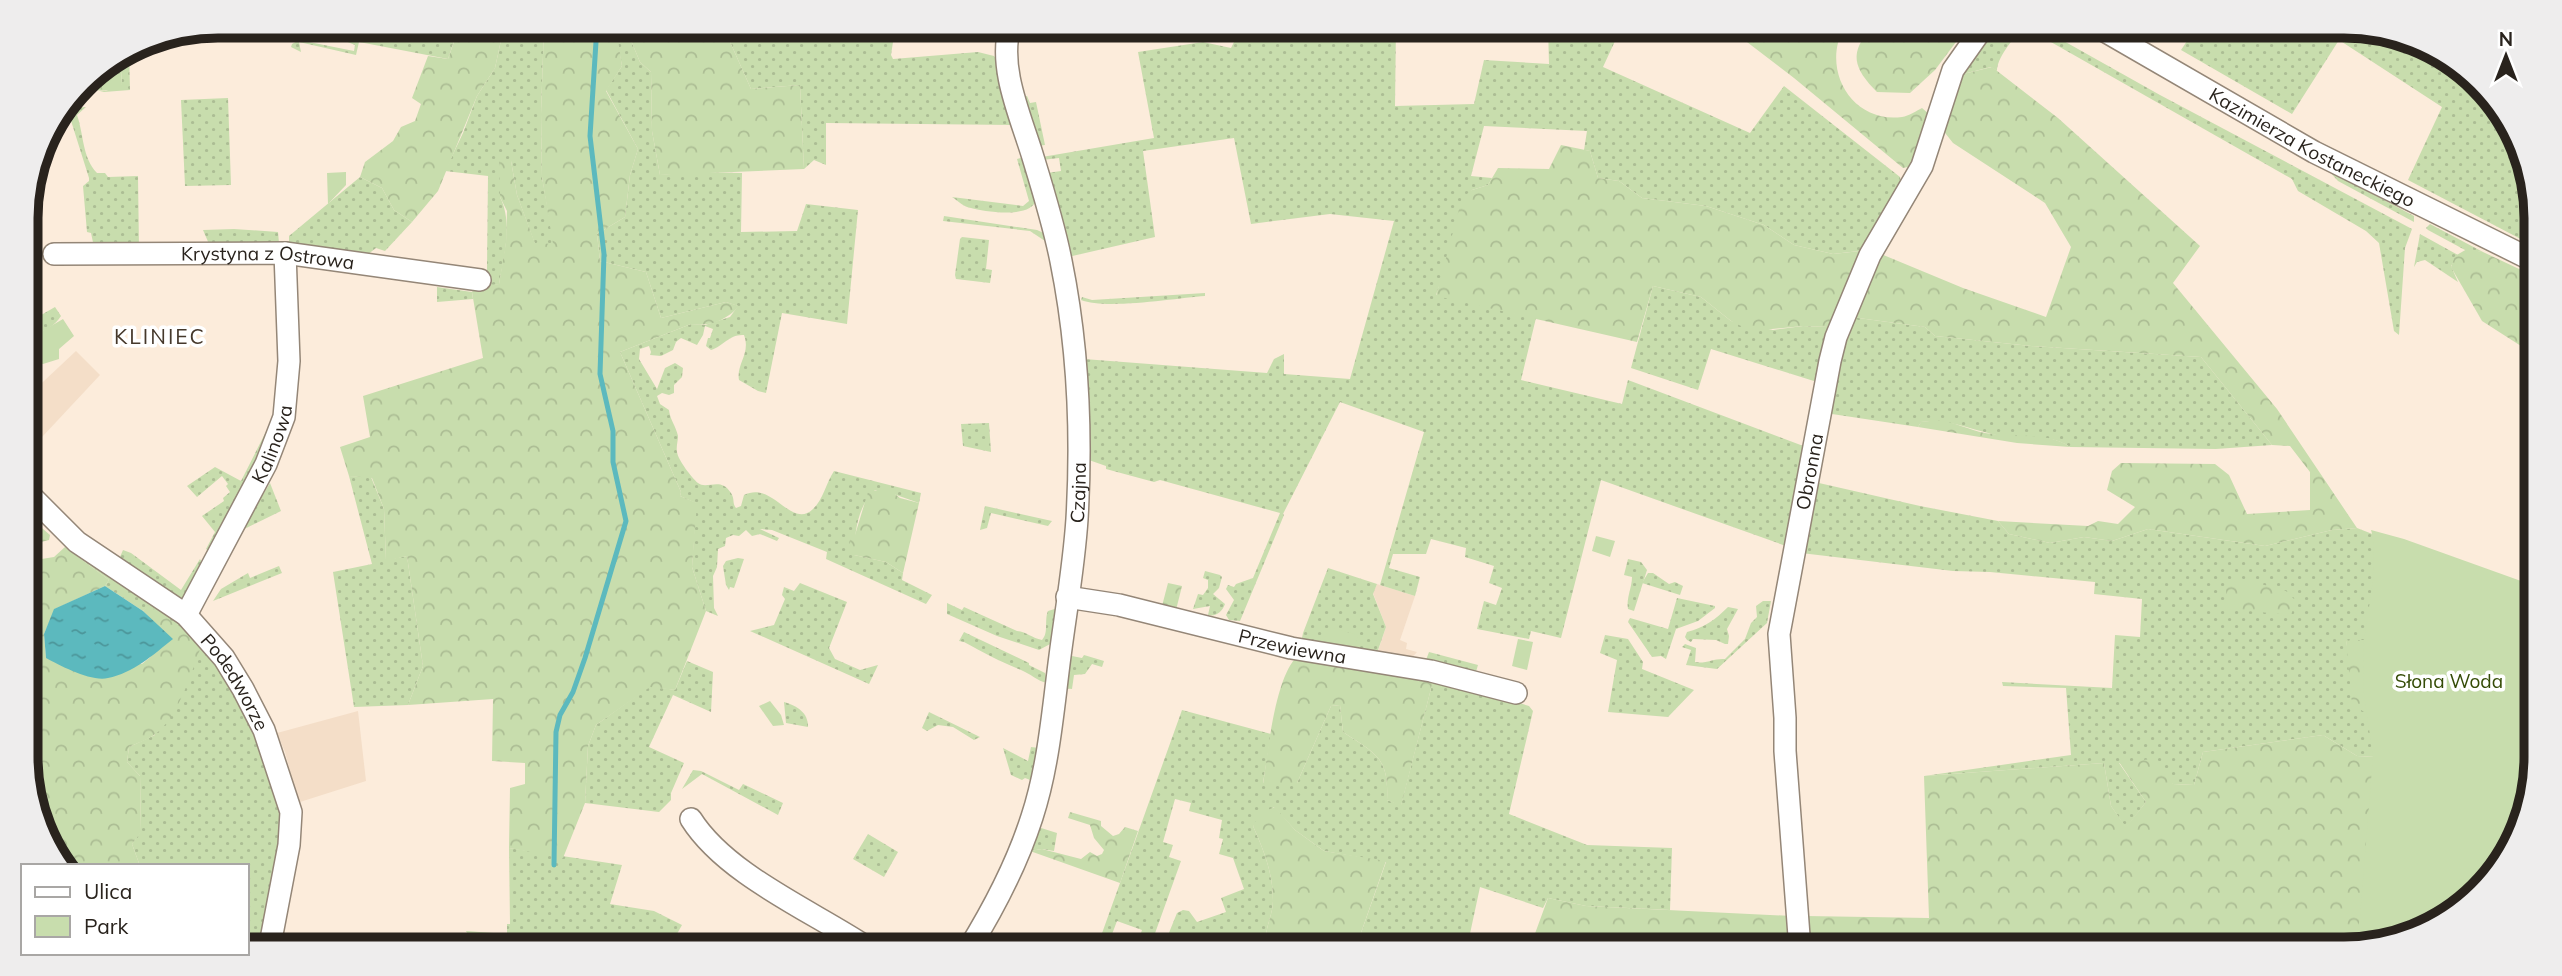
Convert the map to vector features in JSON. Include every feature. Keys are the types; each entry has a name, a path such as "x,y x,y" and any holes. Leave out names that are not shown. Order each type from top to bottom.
{"street":[{"name":"Czajna","path":"976,937 991,914 1011,872 1040,792 1077,522 1074,352 1070,309 1053,223 1010,79 1007,38"},
{"name":"Obronna","path":"1799,937 1779,634 1830,361 1836,337 1870,255 1922,166 1953,70 1975,38"},
{"name":"Kazimierza Kostaneckiego","path":"2117,38 2314,152 2524,256"},
{"name":"Krystyna z Ostrowa","path":"54,254 285,253 480,280"},
{"name":"Kalinowa","path":"186,615 267,464 284,417 289,361 285,253"},
{"name":"Podedworze","path":"38,503 77,542 186,615 224,658 243,689 264,730 291,812 289,845 271,937"},
{"name":"Przewiewna","path":"1067,597 1119,605 1291,648 1431,671 1516,693"},
{"path":"691,819 710,843 755,880 849,937"}],"shaded area":[{"path":"76,351 100,375 39,441 39,386"},
{"path":"1377,584 1415,596 1400,640 1407,643 1406,649 1417,652 1407,663 1389,657 1389,653 1378,651 1386,627 1373,593"},
{"path":"358,711 366,781 300,802 277,733"}],"green space":[{"path":"455,38 448,59 359,42 356,55 299,42 301,52 291,47 299,40 354,51 355,45 340,39"},
{"path":"455,38 501,38 495,68 477,96 438,191 412,222 394,210 382,188 360,177 365,162 393,141 401,127 415,121 421,104 412,98 428,56 448,59"},
{"path":"501,38 544,38 542,177 554,244 535,244 517,195 511,161 500,197 507,229 499,284 484,287 487,269 488,176 445,171 477,96 495,68"},
{"path":"544,38 618,38 622,66 606,91 638,149 630,175 625,217 597,234 600,261 646,272 661,318 726,302 739,306 718,321 691,324 620,352 681,492 680,496 697,503 692,567 706,611 675,690 650,687 596,725 588,746 585,803 563,858 509,848 510,788 525,784 525,763 492,761 493,699 408,705 423,666 407,556 386,561 384,509 372,478 349,476 340,447 370,437 363,396 483,358 472,292 476,286 499,284 506,242 507,211 500,197 499,160 511,161 517,195 535,243 553,244 542,177"},
{"path":"617,38 630,38 640,62 651,72 652,131 660,175 693,172 742,173 741,232 797,231 806,204 858,210 847,324 782,313 766,393 739,380 746,348 744,335 734,336 711,350 706,346 713,329 705,326 697,345 681,338 673,350 661,356 650,355 649,346 640,349 639,359 657,389 665,368 675,363 683,368 682,377 674,385 674,393 657,396 660,404 669,410 677,432 680,460 698,483 719,484 727,488 736,508 741,506 744,495 754,492 773,498 797,514 805,514 816,505 834,471 921,493 919,503 875,490 861,512 856,529 854,555 886,562 903,573 902,580 932,595 926,604 826,559 827,552 772,530 760,529 779,538 777,541 760,534 752,536 746,530 739,536 726,538 725,546 718,549 717,567 713,576 714,608 718,616 706,611 692,567 696,503 680,496 681,492 620,352 691,324 705,325 730,317 738,306 726,302 661,318 646,272 600,261 597,234 625,217 630,175 638,149 606,90 622,66"},
{"path":"630,38 728,38 751,89 800,85 804,169 660,175 652,131 651,72 640,62"},
{"path":"728,38 944,38 893,42 891,55 893,59 978,52 994,56 1013,125 826,123 826,165 814,160 804,169 800,85 751,89"},
{"path":"1236,38 1396,38 1395,106 1474,104 1484,60 1549,64 1548,38 1616,38 1603,67 1750,133 1784,86 1900,177 1902,187 1859,251 1833,254 1794,245 1764,225 1706,206 1642,198 1619,181 1598,178 1590,151 1584,150 1587,131 1484,126 1471,176 1492,178 1488,185 1472,190 1436,295 1536,318 1521,380 1622,404 1628,380 1806,447 1786,546 1601,480 1561,638 1531,631 1529,639 1477,629 1484,601 1496,605 1502,588 1489,583 1494,566 1465,557 1466,548 1431,539 1426,554 1393,554 1389,568 1420,577 1415,596 1380,585 1424,432 1340,402 1283,514 1240,621 1229,620 1226,615 1234,600 1226,589 1228,585 1234,587 1253,578 1280,513 1160,480 1154,482 1106,469 1106,466 1086,459 1084,359 1267,373 1274,359 1284,354 1284,374 1350,379 1394,221 1330,214 1251,224 1234,138 1143,151 1155,237 1068,257 1047,173 1061,171 1059,158 1042,160 1042,157 1154,138 1138,52 1203,42 1231,48"},
{"path":"1742,38 1840,38 1836,59 1839,75 1845,90 1855,102 1868,112 1884,117 1905,116 1922,108 1929,114 1913,166 1903,168"},
{"path":"1863,38 1959,38 1935,70 1910,93 1877,92 1859,68 1857,52"},
{"path":"1983,38 2014,38 2002,55 1997,71 1991,67 1959,75"},
{"path":"2044,38 2058,38 2412,229 2405,248 2399,335 2394,331 2379,243 2366,231 2298,191 2292,179"},
{"path":"2189,38 2344,38 2390,45 2423,57 2444,69 2479,100 2505,139 2522,195 2524,241 2408,180 2442,107 2339,40 2292,114 2181,50"},
{"path":"129,62 130,90 104,92 96,90 106,91 122,84 121,67"},
{"path":"121,67 122,84 119,90 96,89"},
{"path":"1992,67 2058,118 2200,246 2173,283 2277,409 2357,528 2332,530 2265,546 2148,529 2112,541 2084,537 2050,543 2009,534 1998,521 2088,526 2098,521 2118,524 2135,507 2107,490 2112,471 2121,463 2215,464 2229,475 2247,514 2310,510 2310,472 2290,446 2272,445 2201,357 2031,346 1935,336 1925,327 1851,317 1881,254 1963,288 2046,317 2071,247 2045,203 1953,143 1942,129 1959,75"},
{"path":"1024,96 1027,96 1030,103 1036,102 1045,145 1038,146"},
{"path":"228,98 231,185 185,186 181,100"},
{"path":"77,107 86,107 77,115 86,153 97,173 105,173 108,177 138,176 139,249 94,247 91,233 87,232 83,186 89,178 70,117"},
{"path":"1561,145 1590,151 1598,178 1619,181 1642,198 1706,206 1764,225 1794,245 1833,254 1860,251 1828,327 1803,326 1751,331 1731,321 1701,297 1653,286 1637,342 1436,296 1462,198 1472,190 1488,185 1498,168 1549,169"},
{"path":"1024,157 1036,194 1033,205 1027,209 1008,213 987,211 966,206 952,197 1023,206 1029,201 1017,159"},
{"path":"2328,170 2414,216 2414,222 2338,181"},
{"path":"346,172 346,185 328,204 327,173"},
{"path":"360,177 382,188 394,210 412,222 385,251 376,248 367,255 289,248 289,236"},
{"path":"1903,214 1906,216 1881,254 1851,317 1925,327 1935,336 2031,346 2201,357 2272,445 2216,449 2070,447 2054,440 2001,436 1942,422 1921,422 1918,427 1832,414 1832,391 1845,336 1859,290 1879,246"},
{"path":"944,216 1037,230 1046,234 1048,243 1030,231 943,221"},
{"path":"2430,224 2483,252 2465,250 2428,230 2426,228"},
{"path":"203,230 278,232 279,243 209,244"},
{"path":"2420,234 2458,255 2451,266 2458,282 2425,260 2417,262 2414,267"},
{"path":"962,237 989,240 986,269 992,270 990,283 956,279"},
{"path":"2467,249 2483,252 2524,271 2524,348 2482,321 2451,267 2455,256"},
{"path":"1653,286 1701,297 1731,321 1773,330 1803,326 1828,327 1817,382 1711,349 1698,390 1631,368"},
{"path":"437,287 472,292 473,299 437,302"},
{"path":"1205,293 1205,296 1124,304 1081,300 1082,297 1092,300"},
{"path":"55,307 61,316 53,325 39,332 39,316"},
{"path":"63,319 74,336 59,349 59,359 43,364 39,363 39,333"},
{"path":"278,408 251,474 226,517 223,532 210,552 206,549 215,532 202,516 224,501 223,498 230,492 226,486 228,484 222,476 197,497 187,486 215,467 241,481"},
{"path":"1938,420 1985,433 2051,439 2070,447 2017,443 1918,427 1921,422"},
{"path":"989,423 991,452 963,446 961,424"},
{"path":"1828,431 1819,483 1998,521 2009,534 2050,543 2084,537 2112,541 2148,529 2265,546 2332,530 2357,528 2375,535 2373,644 2346,641 2349,656 2408,741 2410,759 2357,756 2323,735 2203,752 2194,785 2173,784 2119,763 2146,802 2126,828 2111,806 2104,763 1924,776 2071,755 2066,688 2003,686 2002,682 2112,688 2115,635 2140,637 2142,599 2094,594 2095,582 1953,571 1801,553 1824,434"},
{"path":"349,476 371,477 384,509 386,560 407,556 423,666 408,705 354,707 333,572 372,564"},
{"path":"270,483 281,511 242,530"},
{"path":"887,488 900,498 919,503 903,573 886,562 854,555 849,548 868,492"},
{"path":"985,506 1052,521 1048,526 991,513 987,528 980,530"},
{"path":"38,525 50,535 49,540 38,543"},
{"name":"Słona Woda","path":"2371,530 2404,539 2524,582 2524,758 2520,793 2505,837 2493,858 2471,885 2434,913 2413,924 2379,934 2356,937 2373,756 2363,688 2364,640 2373,581 2374,541"},
{"path":"1596,536 1615,541 1610,557 1592,551"},
{"path":"65,547 69,547 179,622 197,640 231,688 260,746 279,802 283,827 263,937 248,937 248,864 139,864 132,844 141,831 140,776 127,762 129,747 155,735 148,606 143,611 105,586 109,580"},
{"path":"65,547 109,580 105,586 55,609 44,634 46,658 142,664 172,639 143,611 148,605 185,630 201,647 183,695 170,718 154,735 129,747 127,762 140,776 141,832 132,844 139,864 74,864 57,837 48,815 42,793 38,758 38,560 54,557"},
{"path":"123,550 181,590 200,559 203,564 185,599 179,601 123,565 120,557"},
{"path":"744,559 734,588 730,587 729,590 723,566 726,561"},
{"path":"1628,559 1641,562 1647,570 1634,611 1628,609 1632,577 1624,575"},
{"path":"279,566 282,573 213,601 221,589 248,573 250,578"},
{"path":"1328,568 1377,584 1373,594 1386,627 1377,653 1306,646 1303,633"},
{"path":"1205,571 1222,577 1219,588 1213,594 1225,604 1216,615 1208,615 1210,606 1193,609 1198,594 1203,595 1208,588 1208,580 1203,578"},
{"path":"1648,573 1653,573 1669,584 1675,582 1683,586 1680,595 1642,583"},
{"path":"2236,577 2286,591 2296,601 2291,615 2227,609 2226,588"},
{"path":"800,583 847,602 829,648 835,659 860,670 878,665 869,684 750,631 774,625 785,599 782,595 784,587 794,591"},
{"path":"1168,583 1182,586 1176,610 1162,606"},
{"path":"1677,598 1715,608 1698,621 1676,629 1666,659 1661,656 1652,657 1628,622 1630,618 1668,629"},
{"path":"1763,601 1771,601 1767,623 1717,669 1686,665 1691,650 1682,647 1685,644 1696,648 1695,662 1725,659 1745,639 1751,623 1757,617 1756,606"},
{"path":"947,603 962,610 964,607 1042,640 1048,611 1058,608 1052,643 1039,650 997,636 947,614"},
{"path":"1728,607 1738,609 1727,629 1728,644 1716,640 1687,640 1687,632 1709,622"},
{"path":"1329,627 1358,635 1354,650 1324,642"},
{"path":"964,632 1029,663 1045,673 1047,683 959,641"},
{"path":"1605,635 1628,639 1643,662 1642,669 1694,690 1668,717 1608,712 1617,660 1600,653"},
{"path":"1518,639 1533,642 1527,670 1512,666"},
{"path":"2346,640 2364,640 2524,750 2520,793 2514,815 2493,858 2471,885 2453,900 2413,924 2379,934 2355,937 1806,937 1806,916 1929,918 1924,776 2104,763 2111,806 2126,827 2146,802 2119,762 2154,759 2173,784 2194,785 2203,752 2323,735 2357,756 2409,759 2408,741 2352,704"},
{"path":"1429,652 1478,665 1475,675 1426,660"},
{"path":"1067,655 1082,658 1084,655 1104,661 1102,667 1092,664 1085,674 1074,675 1072,689 1063,688"},
{"path":"1298,656 1434,677 1401,806 1387,800 1386,774 1378,758 1343,732 1340,705 1331,706 1297,783 1271,786 1263,784 1278,697 1290,666"},
{"path":"687,661 713,672 711,712 673,695 649,747 684,763 671,793 671,800 659,812 585,803 588,746 596,725 650,686 675,690"},
{"path":"1434,677 1529,706 1533,711 1509,814 1587,845 1672,848 1670,910 1586,906 1548,898 1543,908 1480,887 1469,937 1450,937 1438,933 1437,937 1360,937 1386,862 1324,851 1295,830 1274,807 1253,826 1270,872 1273,891 1266,937 1167,937 1177,913 1189,911 1197,922 1226,912 1221,898 1244,889 1233,858 1219,854 1223,839 1219,838 1222,820 1189,811 1191,803 1175,799 1163,842 1173,845 1169,857 1181,861 1154,937 1140,937 1142,930 1117,921 1111,937 1101,937 1182,710 1271,734 1263,783 1297,783 1331,706 1340,705 1343,732 1378,758 1386,774 1387,800 1401,805"},
{"path":"770,701 781,715 784,725 773,726 759,706"},
{"path":"784,702 801,710 808,727 786,723"},
{"path":"929,712 980,737 974,740 953,727 938,725 927,731 922,728"},
{"path":"1031,747 1039,748 1033,781 1011,775 1003,748 1028,761"},
{"path":"693,770 701,771 739,790 743,784 783,803 778,815 702,774 682,789"},
{"path":"1275,807 1295,830 1324,851 1386,861 1360,937 1266,937 1273,891 1270,872 1253,826 1260,813"},
{"path":"1070,812 1101,821 1101,826 1113,836 1125,827 1138,831 1120,883 1030,851 1042,849 1081,859 1090,852 1097,856 1102,854 1104,850 1094,838 1090,825 1068,818"},
{"path":"1038,827 1057,833 1054,851 1030,851"},
{"path":"868,834 898,852 884,877 853,859"},
{"path":"509,848 622,865 610,904 654,911 682,925 675,937 469,937 466,931 507,934 507,924 510,924"},
{"path":"1548,898 1586,906 1792,916 1794,937 1534,937"}],"water":[{"path":"105,586 143,611 173,639 134,668 108,678 85,676 46,658 44,634 54,609"}],"waterway":[{"path":"554,865 556,732 560,715 573,692 585,658 626,521 613,462 613,431 600,374 604,254 590,136 596,38"}],"district":[{"name":"KLINIEC","path":"160,336"}]}
